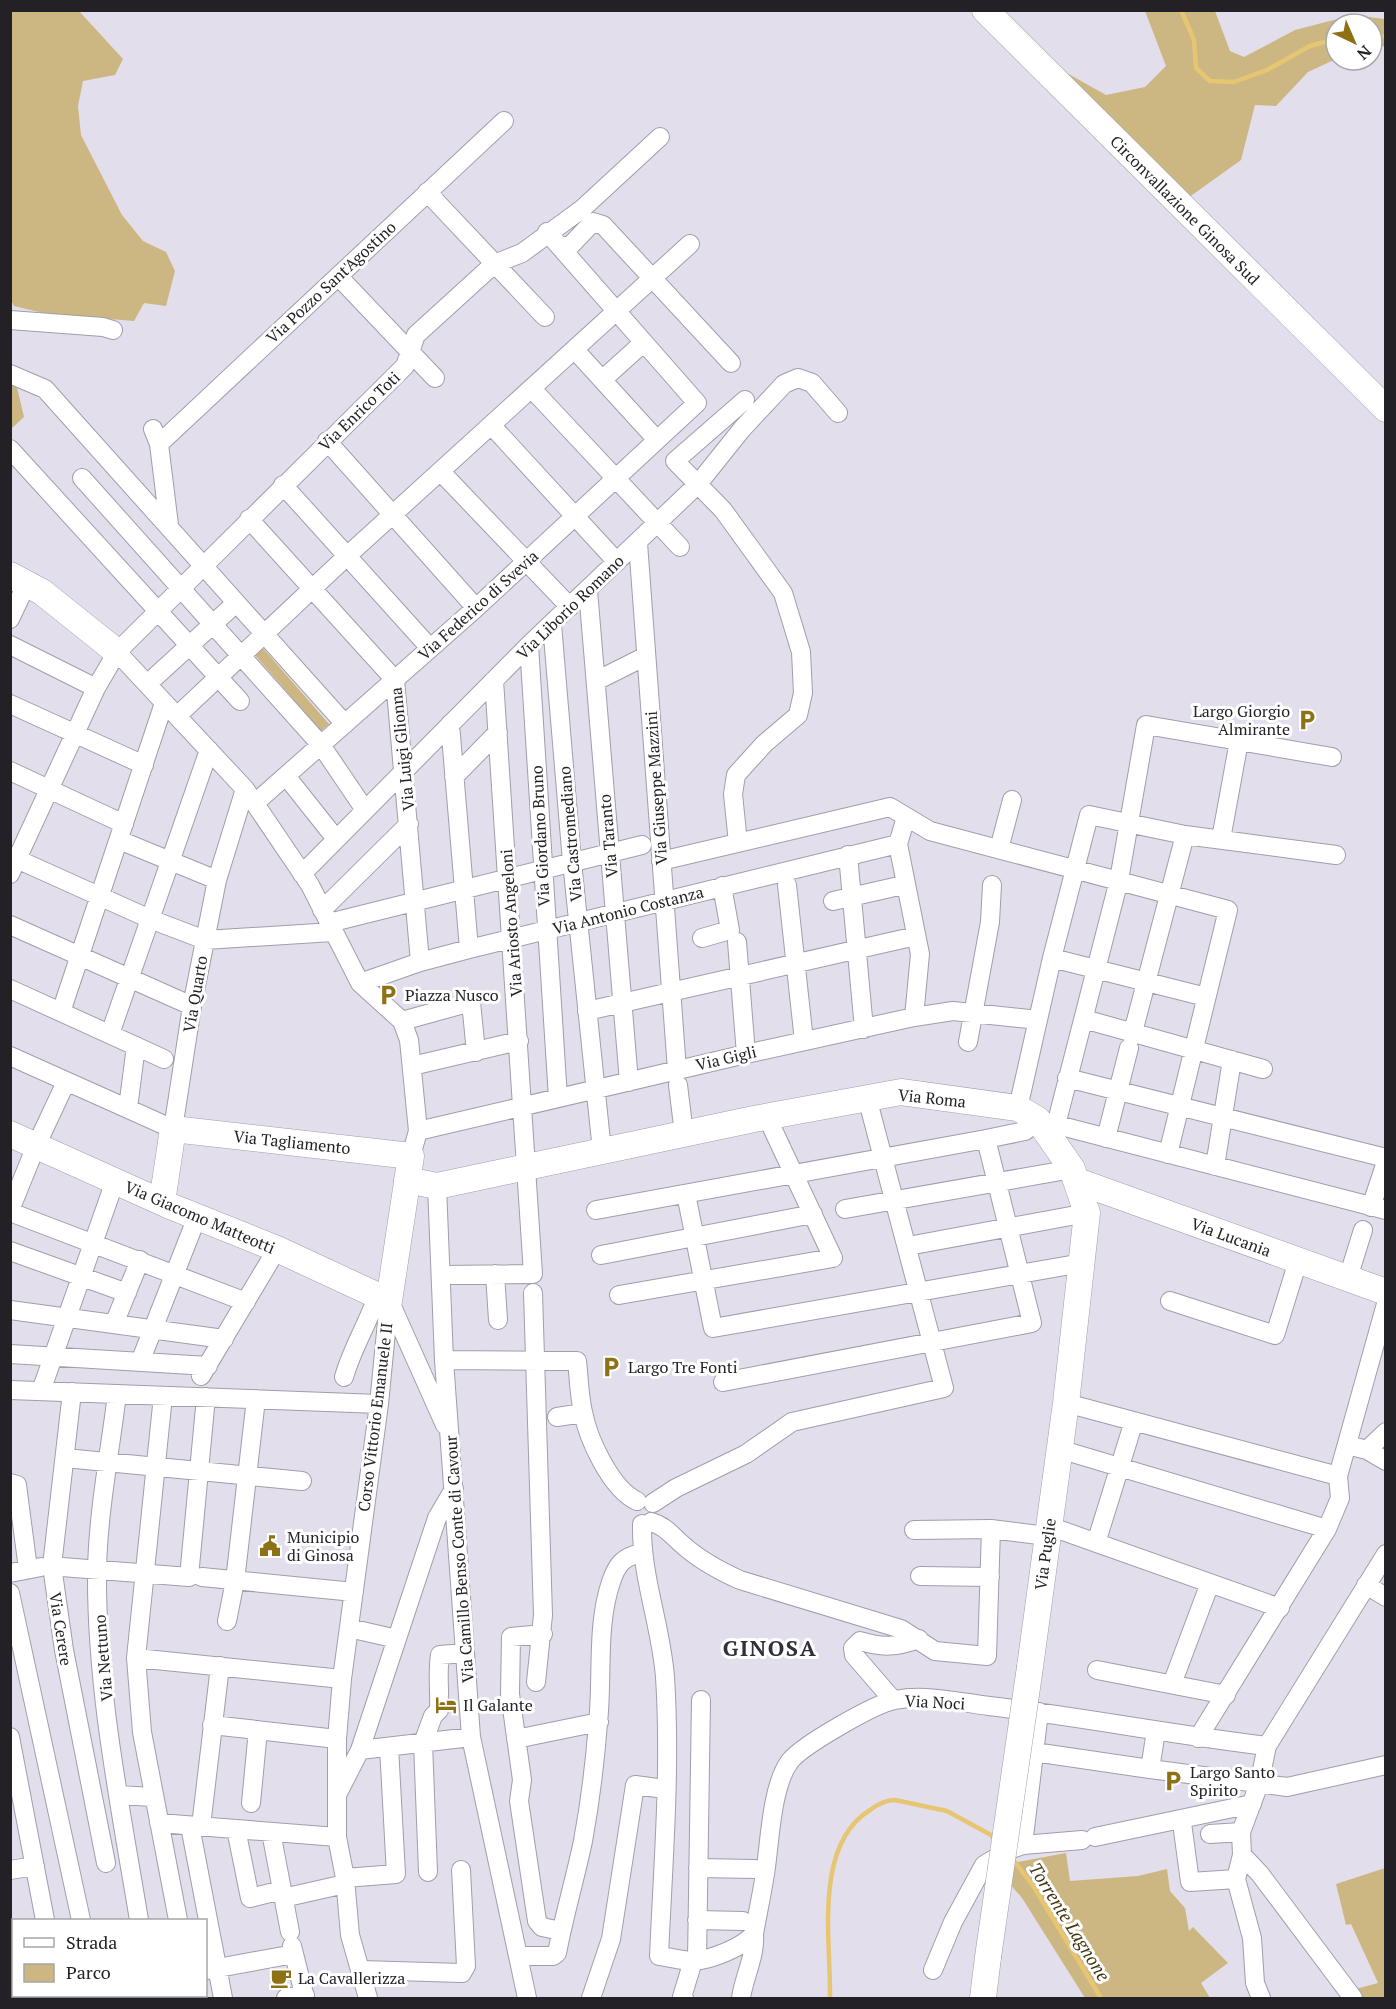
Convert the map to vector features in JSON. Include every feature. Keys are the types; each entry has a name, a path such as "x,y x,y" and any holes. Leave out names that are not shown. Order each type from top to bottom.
{"street":[{"name":"Circonvallazione Ginosa Sud","path":"986,10 1386,410"},
{"name":"Via Pozzo Sant'Agostino","path":"169,525 156,436 338,276 504,121"},
{"name":"Via Enrico Toti","path":"13,863 50,790 96,688 117,652 405,366 417,335 494,264 522,253 547,231 582,208 660,137"},
{"path":"427,192 544,316"},
{"path":"562,246 570,246 593,222 603,225 731,363"},
{"path":"547,231 643,343 602,380"},
{"path":"61,1012 144,765 171,710 218,677 242,656 347,556 393,517 690,244"},
{"path":"338,276 435,378"},
{"path":"10,320 103,327 113,330"},
{"name":"Via Federico di Svevia","path":"250,796 286,776 476,608 697,403 643,343"},
{"path":"575,350 657,440"},
{"path":"10,374 45,388 345,724"},
{"name":"Via Liborio Romano","path":"302,874 529,645 698,484 742,429 784,384 798,378 812,383 838,413"},
{"path":"532,389 680,547"},
{"path":"738,843 734,794 736,775 764,744 798,715 803,693 801,652 783,593 723,510 675,461 745,400"},
{"path":"492,426 617,562"},
{"path":"327,441 476,608"},
{"path":"10,448 240,701"},
{"path":"441,472 570,607"},
{"path":"82,478 321,745 365,810"},
{"path":"284,485 430,648"},
{"name":"Via Luigi Glionna","path":"249,519 395,680 420,962"},
{"name":"Via Giuseppe Mazzini","path":"638,543 671,992 684,1134"},
{"path":"10,619 19,579 117,652 250,796 302,874 360,983 402,1021 409,1040 418,1131 409,1168 437,1186"},
{"name":"Via Taranto","path":"588,590 629,1082"},
{"path":"155,677 236,603"},
{"name":"Via Castromediano","path":"552,624 572,862 602,1151"},
{"path":"10,645 96,688"},
{"name":"Via Giordano Bruno","path":"529,645 558,1098"},
{"path":"596,681 646,656"},
{"name":"Via Ariosto Angeloni","path":"494,680 534,1274 495,1274"},
{"path":"10,704 144,765"},
{"path":"450,724 469,949"},
{"path":"596,1210 1025,1131 1068,1078 1098,970 1119,880 1146,725 1332,757"},
{"path":"454,777 498,732"},
{"path":"1221,839 1239,741"},
{"path":"110,1034 209,750"},
{"path":"10,771 50,790 170,861 217,880"},
{"path":"286,776 336,839"},
{"name":"Via Quarto","path":"162,1202 192,1006 217,880 250,796"},
{"path":"999,849 1012,800"},
{"path":"661,861 890,807 930,831 1228,910 1168,1154"},
{"path":"1037,1118 1038,1020 1089,815 1130,826 1185,835 1336,855"},
{"path":"906,817 898,844 920,954 914,1017"},
{"path":"328,922 409,824"},
{"path":"1106,1138 1185,835"},
{"path":"13,863 205,940 328,922 642,844"},
{"name":"Via Antonio Costanza","path":"360,983 420,962 469,949 898,844"},
{"path":"848,855 864,1029"},
{"path":"787,885 804,1041"},
{"path":"968,1042 990,922 992,885"},
{"path":"702,938 730,930 722,886"},
{"path":"833,901 899,886"},
{"path":"10,925 192,1006"},
{"path":"587,1011 916,936"},
{"path":"737,942 746,1054"},
{"path":"1052,958 1206,998"},
{"path":"10,989 164,1059"},
{"path":"402,1021 471,1002 476,1052"},
{"name":"Via Gigli","path":"418,1131 629,1082 678,1078 746,1054 914,1017 953,1011 1038,1020"},
{"path":"1090,1021 1131,1040 1193,1049 1263,1069"},
{"path":"412,1066 519,1041"},
{"path":"128,1108 136,1046"},
{"path":"10,1056 173,1129"},
{"path":"1215,1166 1232,1060"},
{"path":"1068,1078 1386,1160 1378,1208"},
{"path":"66,1082 36,1146 10,1211 246,1302"},
{"name":"Via Roma","path":"437,1186 767,1117 901,1092 1037,1118 1378,1208"},
{"path":"645,1502 746,1454 792,1422 944,1388 870,1109 871,1096"},
{"path":"619,1295 833,1258 767,1117"},
{"name":"Via Puglie","path":"982,1998 1066,1402 1087,1213 1075,1175 1037,1118"},
{"name":"Via Tagliamento","path":"173,1129 409,1168"},
{"name":"Via Giacomo Matteotti","path":"10,1134 162,1202 277,1249 383,1299"},
{"path":"723,1382 1032,1323 986,1139"},
{"name":"Corso Vittorio Emanuele II","path":"368,1998 362,1970 350,1935 345,1881 337,1837 337,1739 342,1679 379,1404 383,1299 409,1168"},
{"path":"845,1209 997,1182 1075,1175"},
{"name":"Via Lucania","path":"1075,1175 1298,1261 1386,1292"},
{"path":"41,1391 115,1181"},
{"name":"Via Camillo Benso Conte di Cavour","path":"437,1186 444,1360 471,1737 527,1998"},
{"path":"686,1194 712,1328 1082,1263"},
{"path":"908,1246 1087,1213"},
{"path":"601,1254 813,1215"},
{"path":"140,1362 197,1217"},
{"path":"1348,1278 1363,1230"},
{"path":"10,1354 140,1362 205,1371 277,1249"},
{"path":"10,1251 127,1293"},
{"path":"114,1324 140,1260"},
{"path":"1170,1301 1275,1335 1298,1261"},
{"path":"442,1275 495,1274 498,1320"},
{"path":"533,1293 543,1634 536,1682"},
{"path":"344,1377 350,1355 383,1299"},
{"path":"383,1299 450,1435"},
{"path":"1198,1738 1327,1529 1340,1498 1338,1476 1386,1304"},
{"path":"10,1310 225,1339"},
{"path":"444,1360 577,1361 583,1413 600,1458 628,1497 645,1502 656,1513 646,1523 641,1553 664,1676 665,1789 659,1956 695,1960 749,1940 749,1927 697,1920"},
{"path":"10,1390 379,1404"},
{"name":"Via Cerere","path":"72,1392 57,1567 63,1650 106,1863"},
{"name":"Via Nettuno","path":"117,1394 98,1569 100,1654 118,1795 139,1919"},
{"path":"163,1396 136,1658 142,1732 178,1919"},
{"path":"195,1577 198,1471 206,1397"},
{"path":"227,1621 235,1581 256,1399"},
{"path":"1066,1402 1338,1476"},
{"path":"557,1417 583,1413"},
{"path":"1096,1543 1134,1421"},
{"path":"1367,1450 1386,1432"},
{"path":"1347,1445 1367,1450 1386,1461"},
{"path":"1059,1449 1327,1529"},
{"path":"65,1458 302,1481"},
{"path":"10,1483 17,1485 28,1569"},
{"path":"338,1794 360,1750 437,1518 454,1489"},
{"path":"646,1523 662,1525 684,1546 717,1570 740,1580 901,1629 935,1651 987,1656 991,1529"},
{"path":"914,1530 1048,1531 1096,1543 1280,1608"},
{"path":"518,1956 553,1956 557,1953 582,1842 599,1722 605,1610 610,1583 619,1562 627,1556 641,1553"},
{"path":"1260,1998 1255,1983 1252,1938 1236,1879 1242,1855 1241,1832 1259,1784 1267,1746 1386,1554"},
{"path":"10,1573 57,1567 98,1569 354,1592"},
{"path":"920,1576 990,1577"},
{"path":"1172,1684 1210,1583"},
{"path":"1366,1585 1386,1597"},
{"path":"10,1593 24,1648 55,1808 81,1919"},
{"path":"349,1628 397,1639"},
{"path":"543,1634 511,1637 510,1694 522,1780 519,1801 537,1921 542,1927 561,1931"},
{"path":"893,1700 854,1655 853,1648 860,1641 881,1648 896,1647 919,1640"},
{"path":"428,1872 423,1743 433,1716 439,1710 441,1680 437,1670 440,1655 465,1653"},
{"path":"136,1658 342,1679"},
{"path":"205,1919 195,1826 220,1666"},
{"path":"1097,1670 1226,1695"},
{"name":"Via Noci","path":"741,1998 742,1984 755,1945 749,1927 782,1775 789,1762 803,1748 893,1700 920,1698 1039,1712 1198,1738 1267,1746"},
{"path":"684,1998 682,1997 695,1960 701,1700"},
{"path":"1016,1847 1039,1712"},
{"path":"516,1739 599,1722"},
{"path":"212,1725 337,1739"},
{"path":"250,1803 258,1730"},
{"path":"1150,1769 1156,1731"},
{"path":"10,1737 18,1815 35,1866 45,1919"},
{"path":"360,1750 471,1737"},
{"path":"236,1829 250,1898 396,1874 389,1747"},
{"path":"1034,1752 1287,1787 1309,1784 1386,1765"},
{"path":"591,1998 611,1939 635,1785 665,1789"},
{"path":"118,1795 153,1797"},
{"path":"933,1970 952,1922 984,1865 1016,1847 1089,1838 1252,1804"},
{"path":"159,1823 337,1837"},
{"path":"1182,1823 1190,1882 1236,1879"},
{"path":"271,1832 292,1944 305,1997 286,1998"},
{"path":"1210,1834 1241,1832"},
{"path":"1242,1855 1260,1874 1353,1998"},
{"path":"10,1870 35,1866"},
{"path":"698,1868 755,1869"},
{"path":"362,1970 462,1973 466,1966 461,1870"},
{"path":"207,1933 211,1969 223,1998"},
{"path":"211,1969 292,1944"}],"green space":[{"path":"10,11 79,11 123,59 115,75 83,81 78,106 81,135 122,215 143,241 166,252 175,271 166,306 144,303 134,321 47,314 14,306 11,300"},
{"path":"1145,11 1215,11 1230,51 1244,57 1295,30 1324,22 1324,65 1308,72 1276,106 1255,105 1241,160 1188,198 1049,63 1106,95 1145,87 1166,66"},
{"path":"1384,19 1385,19 1384,46"},
{"path":"10,371 14,375 24,417 11,429"},
{"path":"262,647 329,724 321,731 254,654"},
{"path":"1066,1853 1070,1881 1138,1876 1167,1869 1170,1891 1185,1908 1189,1931 1193,1927 1228,1963 1201,1983 1210,1998 1085,1998 1022,1898 1009,1883 1013,1859 1018,1862"},
{"path":"1385,1868 1385,1998 1361,1998 1352,1990 1378,1983 1351,1924 1346,1925 1336,1884"}],"waterway":[{"path":"1181,10 1194,40 1196,68 1210,81 1234,82 1267,70 1310,46 1324,42"},
{"name":"Torrente Lagnone","path":"830,1998 829,1896 840,1846 852,1826 876,1806 895,1800 947,1811 996,1840"},
{"name":"Torrente Lagnone","path":"1014,1861 1034,1887 1101,1998"}],"place":[{"name":"Largo Giorgio Almirante","path":"1307,720"},
{"name":"Piazza Nusco","path":"388,995"},
{"name":"Largo Tre Fonti","path":"611,1367"},
{"name":"Municipio di Ginosa","path":"270,1546"},
{"name":"Il Galante","path":"446,1705"},
{"name":"Largo Santo Spirito","path":"1173,1781"},
{"name":"La Cavallerizza","path":"281,1978"}],"district":[{"name":"GINOSA","path":"770,1648"}]}
